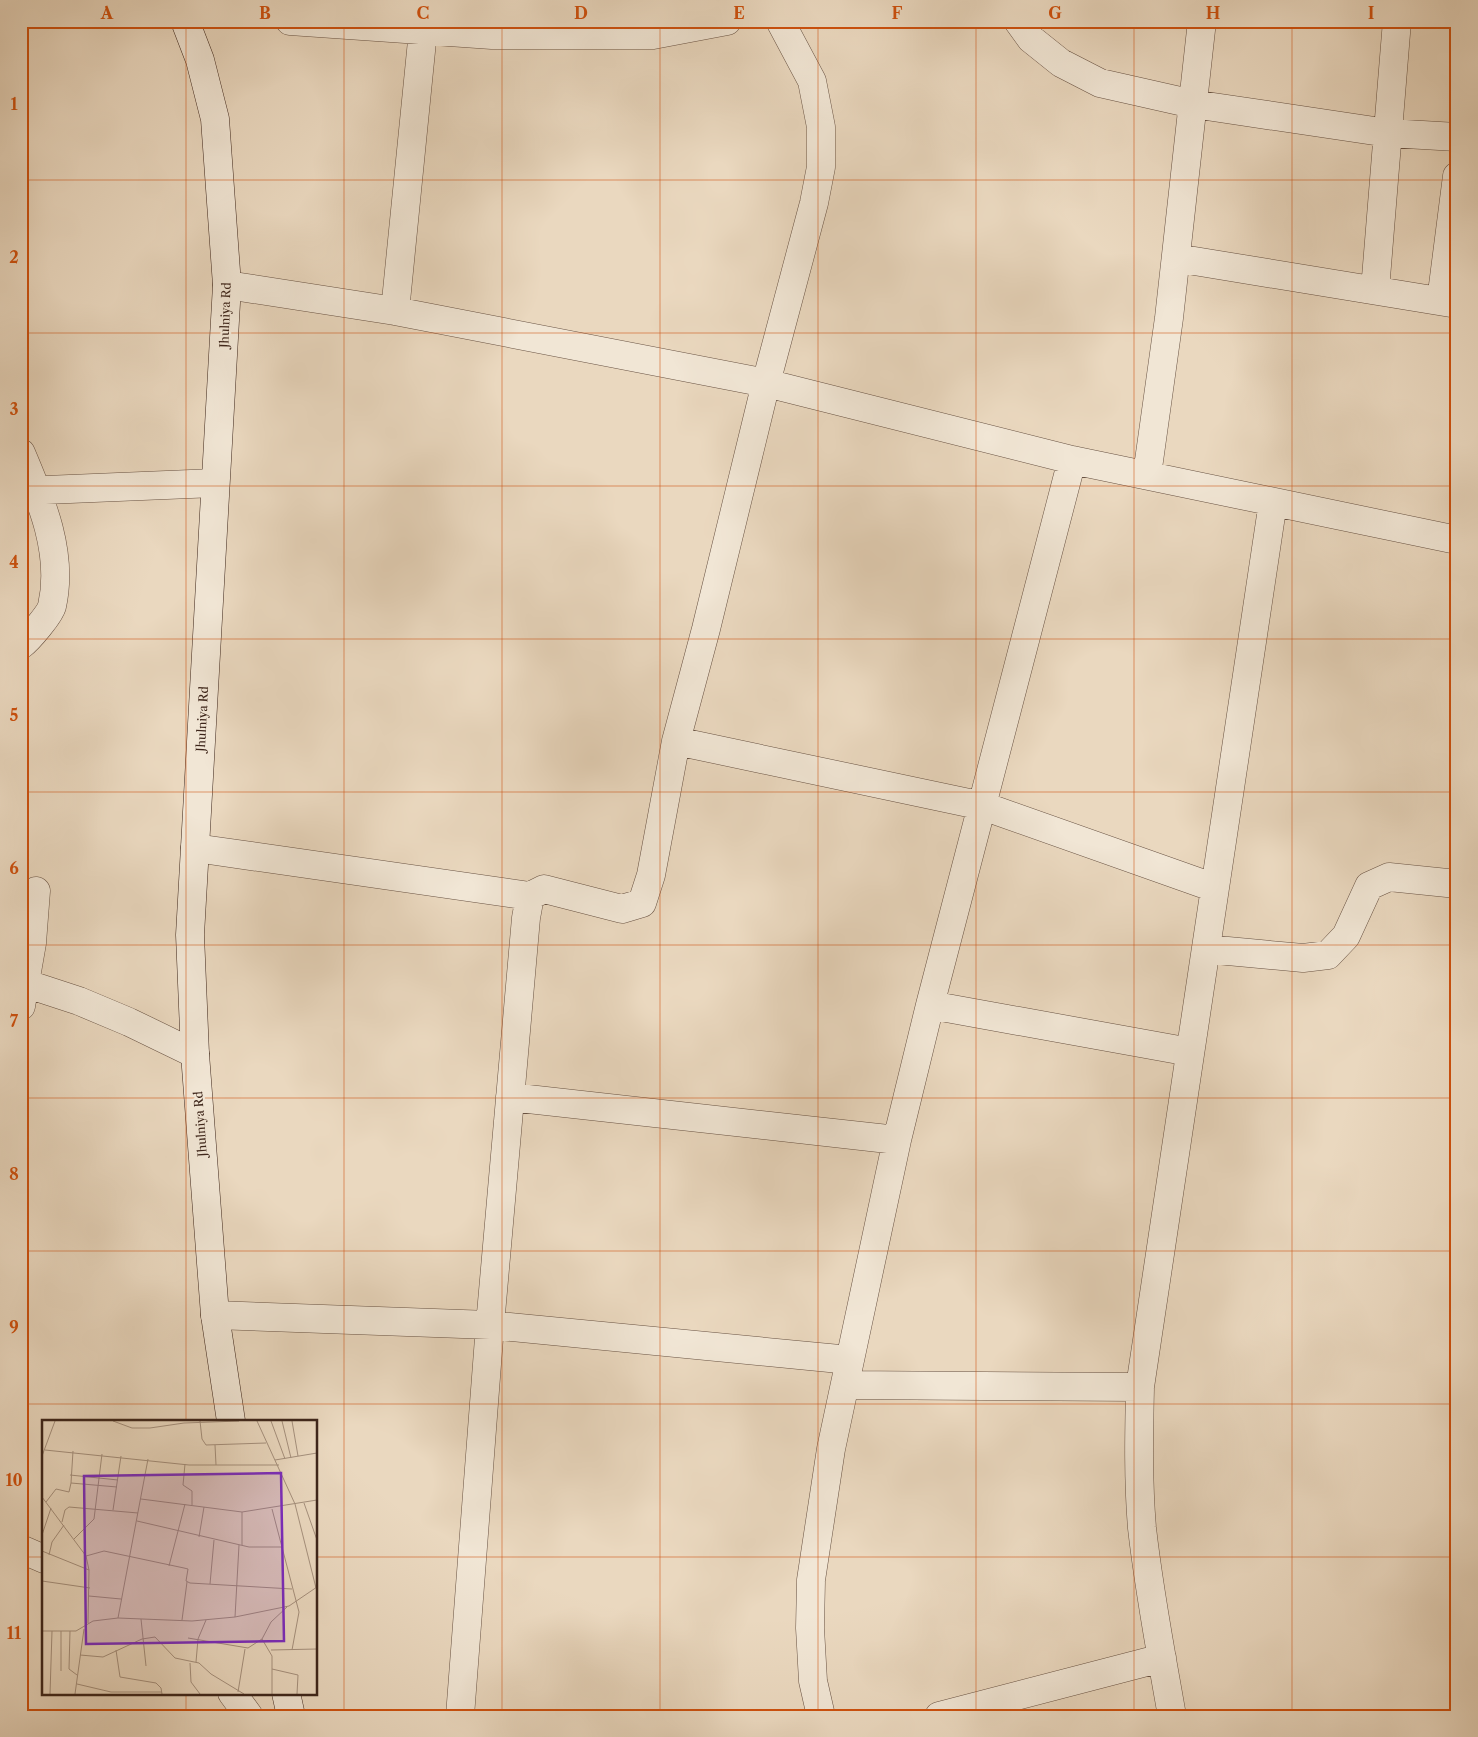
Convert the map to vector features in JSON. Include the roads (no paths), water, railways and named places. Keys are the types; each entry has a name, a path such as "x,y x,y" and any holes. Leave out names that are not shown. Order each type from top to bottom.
{"street":[{"name":"Jhulniya Rd","path":"185,21 200,60 215,119 227,286 190,935 195,1054 215,1315 231,1420"},
{"path":"290,21 423,31 493,28 655,28 727,21"},
{"path":"195,848 530,896 544,890 622,909 642,903 651,875 676,741 706,629 766,383 814,203 821,167 821,127 812,81 780,21"},
{"path":"1018,21 1031,40 1060,63 1100,82 1193,104 1388,133 1457,137"},
{"path":"1147,475 1169,318 1202,21"},
{"path":"1375,290 1397,21"},
{"path":"395,311 423,31"},
{"path":"1176,258 1449,303 1457,176"},
{"path":"227,286 395,311 766,383 1072,460 1457,540"},
{"path":"21,453 29,490 48,524 56,568 52,608 28,640 21,645"},
{"path":"821,1716 813,1681 810,1628 811,1580 831,1449 897,1140 930,1005 1072,460"},
{"path":"29,490 215,483"},
{"path":"1172,1716 1142,1527 1139,1456 1140,1387 1273,502"},
{"path":"676,741 983,806 1215,888"},
{"path":"1206,949 1303,958 1328,955 1346,936 1369,886 1389,877 1457,884"},
{"path":"36,891 32,943 23,990 79,1001 129,1022 195,1054"},
{"path":"460,1716 490,1325 526,918 530,896"},
{"path":"930,1005 1190,1052"},
{"path":"510,1097 897,1140"},
{"path":"215,1315 490,1325 847,1372 1140,1387"},
{"path":"21,1549 42,1558"},
{"path":"940,1716 1162,1658"},
{"path":"233,1694 249,1716"},
{"path":"286,1694 291,1716"}]}
